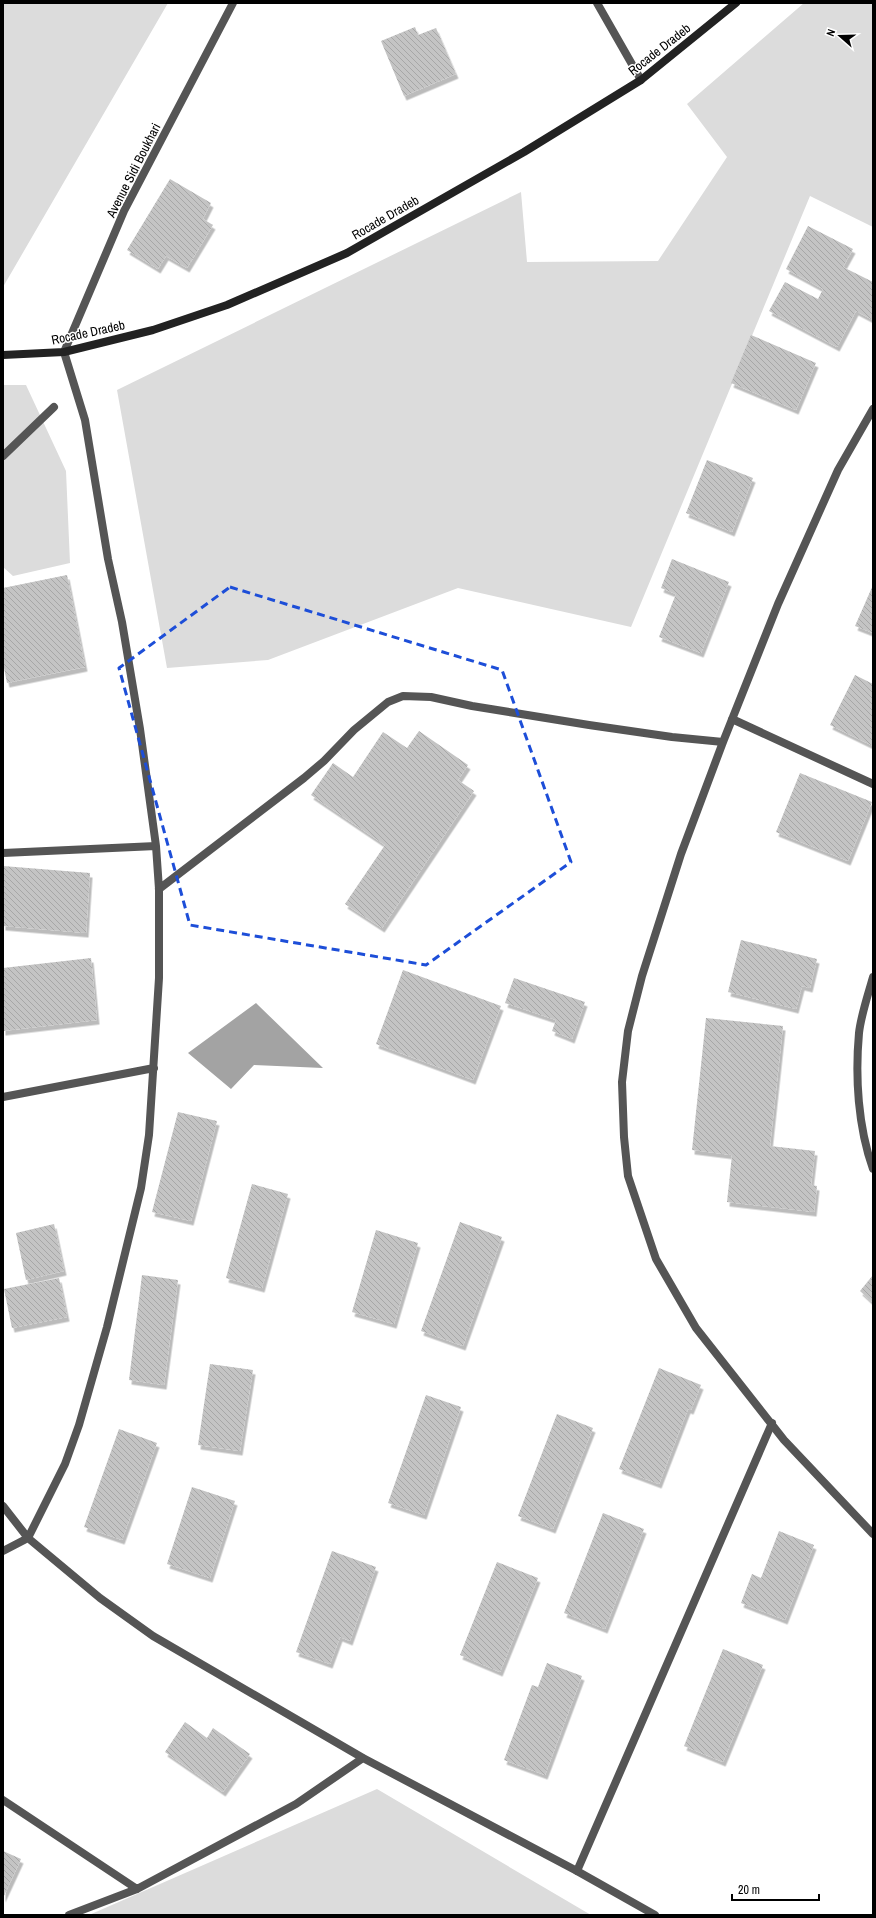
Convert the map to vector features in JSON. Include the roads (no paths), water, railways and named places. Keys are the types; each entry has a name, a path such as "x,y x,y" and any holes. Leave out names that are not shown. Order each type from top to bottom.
{"street":[{"name":"Avenue Sidi Boukhari","path":"64,352 124,211 233,3"},
{"path":"597,3 641,80"},
{"name":"Rocade Dradeb","path":"3,355 64,352 153,330 227,305 347,253 524,152 641,80 736,3"},
{"path":"3,1551 28,1538 65,1464 79,1425 107,1327 141,1188 149,1135 159,978 159,889 156,846 123,629 108,559 85,420 64,352"},
{"path":"3,456 54,407"},
{"path":"873,409 838,470 778,604 723,742 681,854 642,976 628,1031 622,1082 624,1137 628,1176 656,1259 696,1328 784,1440 873,1534"},
{"path":"159,889 304,778 324,761 354,730 388,702 403,696 430,697 472,706 672,738 723,742"},
{"path":"732,719 873,784"},
{"path":"3,853 156,846"},
{"path":"873,977 859,1032 858,1077 862,1126 867,1153 873,1168"},
{"path":"3,1097 154,1068"},
{"path":"577,1871 772,1423"},
{"path":"3,1506 28,1538 100,1598 153,1636 363,1758 577,1871 655,1915"},
{"path":"69,1915 137,1888 296,1804 363,1758"},
{"path":"3,1800 137,1888"}]}
